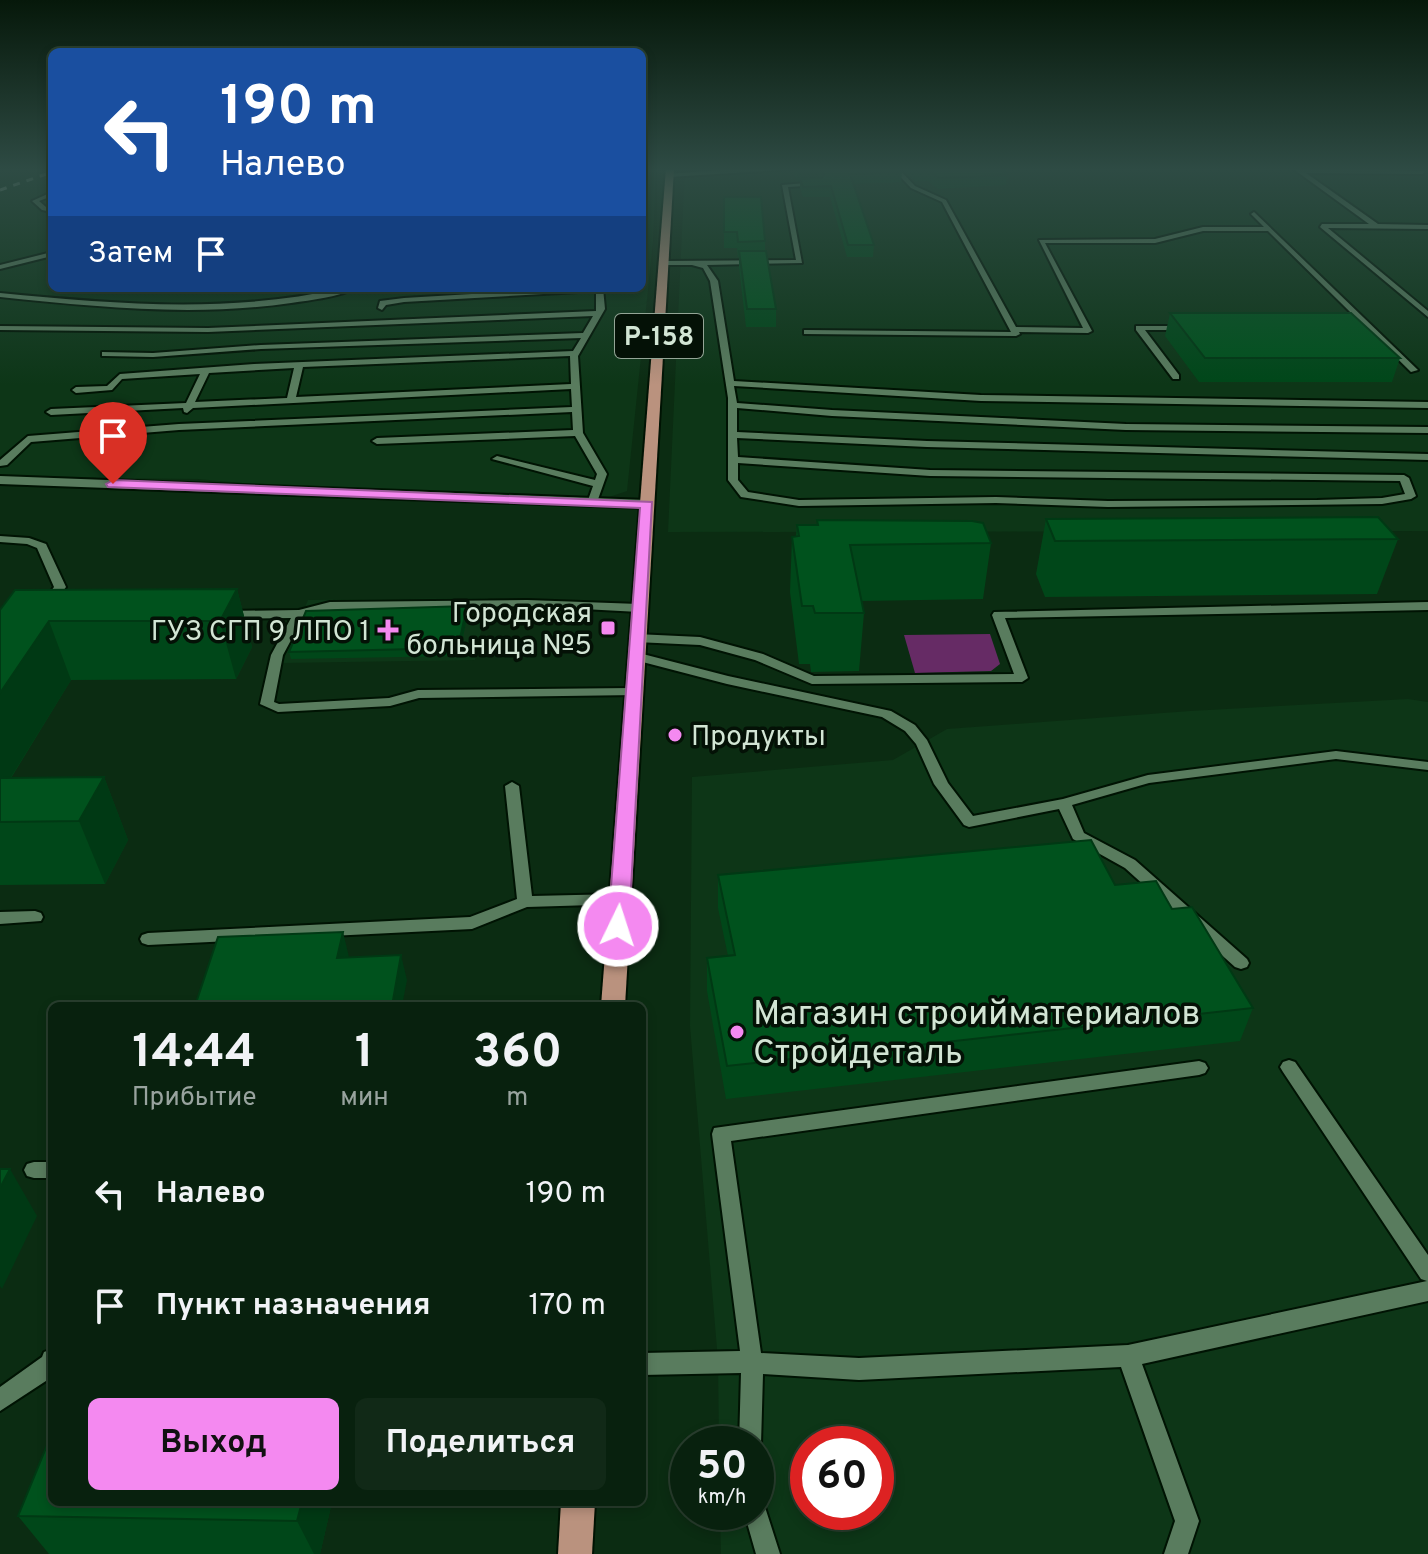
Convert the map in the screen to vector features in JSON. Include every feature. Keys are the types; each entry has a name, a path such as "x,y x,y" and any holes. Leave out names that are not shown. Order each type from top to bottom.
{"main road":[{"name":"Р-158","path":"613,1002 632,692 665,241"},
{"path":"575,1554 578,1506"}],"street":[{"path":"0,480 647,504"}],"lane":[{"path":"664,263 800,262 796,241"},
{"path":"807,332 1016,334 965,241"},
{"path":"1012,329 1088,331 1041,241 1157,241"},
{"path":"1282,241 1414,370"},
{"path":"1339,241 1428,315"},
{"path":"0,267 48,255"},
{"path":"692,263 706,267 714,281 731,383 733,480 745,495 799,503 996,500 1108,504 1382,501 1411,496 1404,478 930,473 733,460"},
{"path":"0,295 174,308 272,305 334,292"},
{"path":"382,308 383,303 404,300 534,292"},
{"path":"592,503 602,474 578,433 575,353 601,309 599,292"},
{"path":"0,328 208,330 598,313"},
{"path":"1176,377 1139,328 1201,328"},
{"path":"1356,328 1371,328"},
{"path":"105,354 153,355 261,347 584,335"},
{"path":"76,390 109,388 120,377 575,353"},
{"path":"291,400 299,366"},
{"path":"179,427 206,371"},
{"path":"731,383 981,398 1428,405"},
{"path":"51,412 576,386"},
{"path":"733,405 862,415 1154,428 1428,430"},
{"path":"0,463 4,463 28,439 179,427 577,409"},
{"path":"1154,428 1194,451"},
{"path":"377,441 578,433"},
{"path":"733,435 927,444 1428,457"},
{"path":"497,459 599,484"},
{"path":"1214,475 1228,503"},
{"path":"0,539 29,541 42,546 60,587 35,620"},
{"path":"205,616 299,614 330,606 527,603 639,608"},
{"path":"636,647 700,641 759,657 812,680 1022,678 998,615 1428,606"},
{"path":"299,614 277,655 267,704 278,708 390,702 418,694 632,692"},
{"path":"636,647 727,680 886,714 910,728 922,743 941,784 969,822 1064,803 1148,779 1336,755 1428,766"},
{"path":"512,786 525,902"},
{"path":"1064,803 1078,836 1130,864 1241,963"},
{"path":"148,939 472,923 525,902 620,900"},
{"path":"0,918 35,917"},
{"path":"1289,1067 1428,1272"},
{"path":"750,1426 752,1363 721,1134 1199,1068"},
{"path":"646,1364 752,1363 859,1369 1128,1356 1428,1291"},
{"path":"1128,1356 1187,1521 1176,1554"},
{"path":"0,1400 48,1366"},
{"path":"761,1530 768,1554"}],"shaded area":[{"path":"0,241 48,241 48,292 646,292 646,241 653,241 627,491 603,499 331,491 198,479 0,477"},
{"path":"682,241 1428,241 1428,531 668,532"},
{"name":"ГУЗ СГП 9 ЛПО 1","path":"488,598 475,660 282,663 308,600"},
{"path":"990,634 1000,664 991,671 915,673 904,635"},
{"path":"1408,699 1428,702 1428,1554 721,1554 720,1530 774,1530 774,1426 719,1426 718,1361 690,1026 692,777 893,760 947,729 1190,711"}],"building":[{"path":"847,241 872,241 874,245 848,245"},
{"path":"739,251 766,251 776,309 747,309"},
{"path":"1170,313 1351,313 1400,358 1205,358"},
{"path":"1378,517 1398,539 1055,541 1046,519"},
{"path":"817,520 972,521 983,523 991,543 850,545 864,613 815,613 813,606 802,606 792,537 799,536 797,525 818,525"},
{"path":"237,589 220,621 49,621 0,693 0,610 15,590"},
{"path":"467,606 458,648 289,652 306,611"},
{"path":"104,777 79,821 0,822 0,778"},
{"path":"1091,840 1115,885 1156,881 1172,909 1192,907 1253,1008 727,1066 707,958 735,955 718,875"},
{"path":"343,932 337,958 401,955 393,1002 196,1002 218,937"},
{"path":"0,1169 10,1169 0,1188"},
{"path":"48,1443 48,1506 301,1506 297,1521 18,1516"}],"place":[{"name":"Городская больница №5","path":"608,628"},
{"name":"ГУЗ СГП 9 ЛПО 1","path":"388,630"},
{"name":"Продукты","path":"675,735"},
{"name":"Магазин строийматериалов Стройдеталь","path":"737,1032"}],"route":[{"path":"113,484 647,504 618,926"}]}
